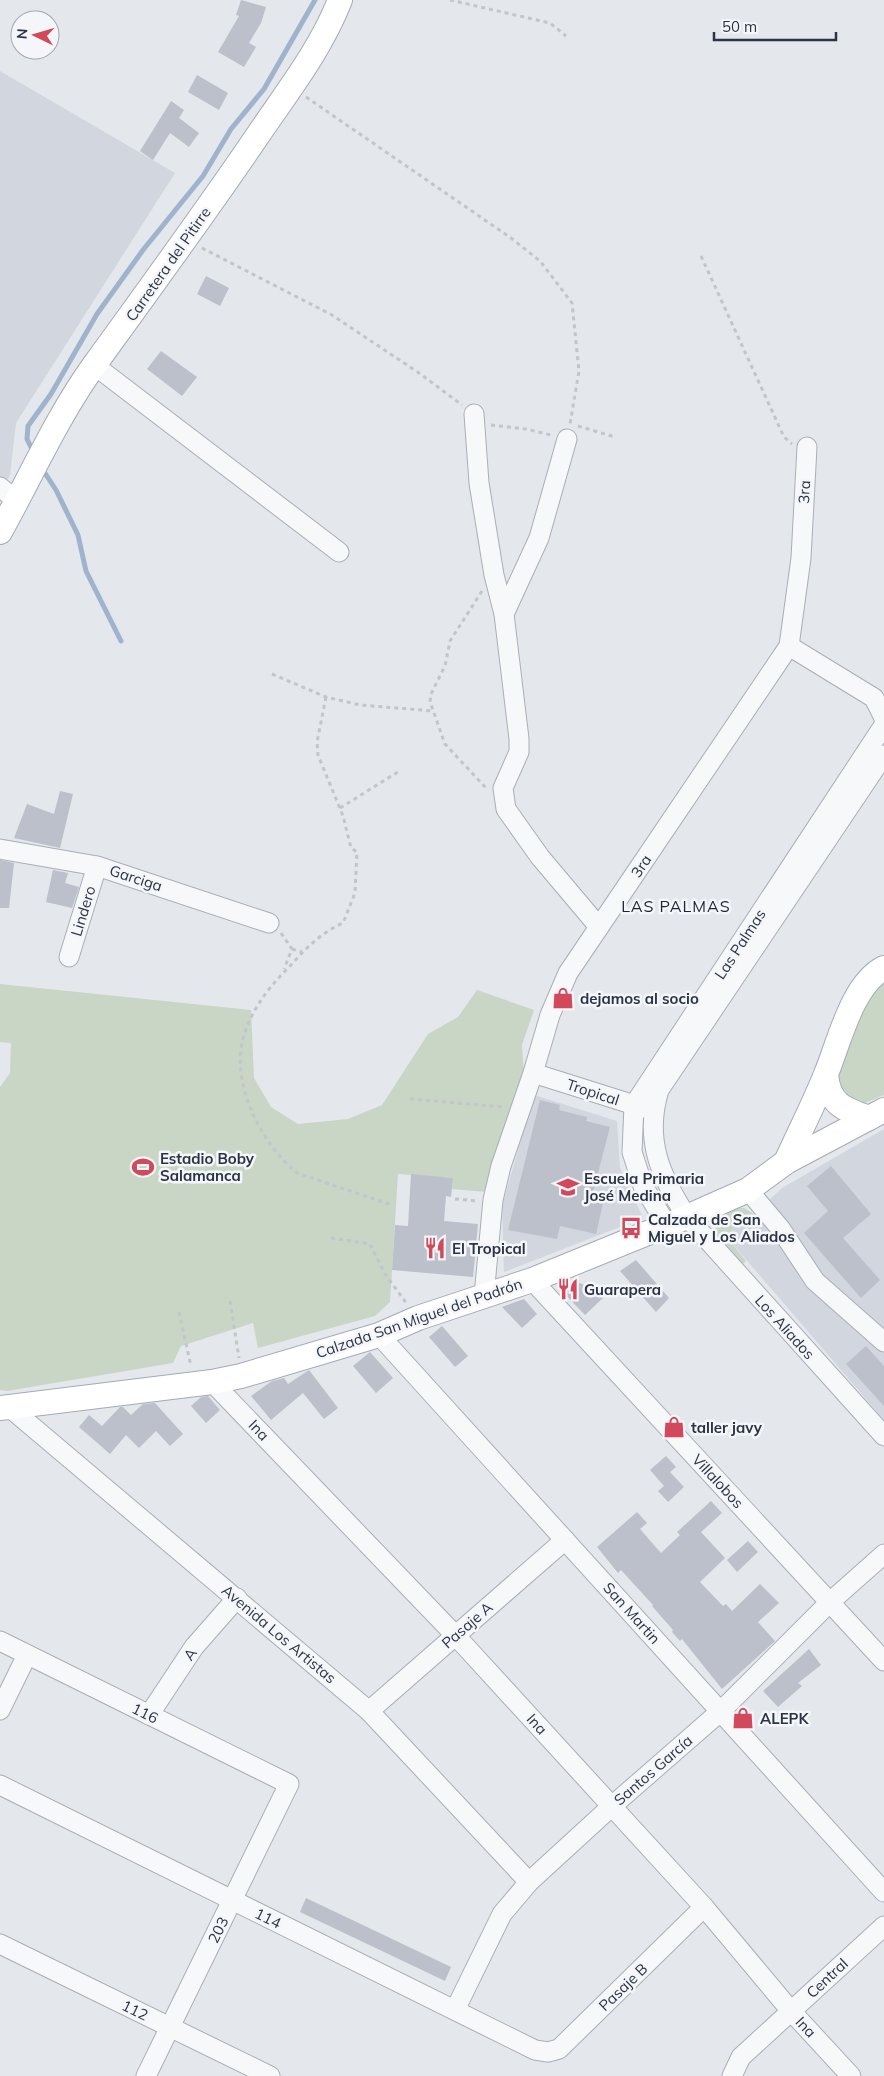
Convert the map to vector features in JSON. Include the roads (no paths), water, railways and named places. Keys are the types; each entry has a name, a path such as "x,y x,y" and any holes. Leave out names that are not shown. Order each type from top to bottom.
{"main road":[{"name":"Carretera del Pitirre","path":"0,532 9,494 38,462 94,366 186,240 291,87 319,45 340,0"},
{"name":"Calzada San Miguel del Padrón","path":"786,1162 826,1075 853,1004 866,985 884,968"},
{"path":"826,1075 827,1089 834,1100 842,1107 877,1114"},
{"name":"Calzada San Miguel del Padrón","path":"4,1407 242,1376 380,1335 418,1318 532,1280 748,1190 786,1162 877,1114"}],"street":[{"path":"94,366 339,552"},
{"path":"474,419 479,483 494,575 504,614 519,739 519,752 503,788 506,809 540,857 599,927"},
{"path":"504,614 540,538 569,431"},
{"name":"3ra","path":"484,1296 492,1204 501,1166 533,1073 550,1015 568,973 789,646 801,558 806,451"},
{"path":"789,646 874,698 884,718"},
{"name":"Las Palmas","path":"634,1105 884,725"},
{"name":"Las Palmas","path":"677,1221 652,1133 653,1111 659,1090 884,755"},
{"name":"Garciga","path":"0,849 97,866 269,923"},
{"name":"Lindero","path":"69,957 97,866"},
{"name":"Tropical","path":"533,1073 653,1111"},
{"path":"634,1105 632,1152 643,1186 677,1221"},
{"path":"748,1190 780,1228 816,1281 884,1342"},
{"name":"Los Aliados","path":"677,1221 884,1436"},
{"name":"Villalobos","path":"532,1280 884,1661"},
{"name":"San Martin","path":"380,1335 884,1892"},
{"name":"Ina","path":"204,1382 456,1634 704,1907 791,2011 851,2076"},
{"name":"Avenida Los Artistas","path":"4,1407 237,1598 369,1711 529,1882"},
{"name":"Pasaje A","path":"369,1711 565,1540"},
{"name":"Santos García","path":"455,2010 502,1914 529,1882 612,1806 720,1712 830,1602 884,1554"},
{"name":"A","path":"149,1715 194,1647 237,1598"},
{"name":"116","path":"0,1642 289,1784"},
{"path":"0,1710 27,1655"},
{"name":"203","path":"146,2076 289,1784"},
{"name":"114","path":"0,1785 535,2050"},
{"name":"Pasaje B","path":"535,2050 548,2052 559,2049 704,1907"},
{"name":"Central","path":"732,2076 741,2057 884,1926"},
{"name":"112","path":"0,1944 270,2076"}],"waterway":[{"path":"34,453 27,439 28,426 51,394 97,314 143,250 203,176 231,129 264,89 315,0"},
{"path":"41,467 56,490 78,535 86,571 121,641"}],"place":[{"name":"dejamos al socio","path":"563,998"},
{"name":"Estadio Boby Salamanca","path":"143,1167"},
{"name":"Escuela Primaria José Medina","path":"568,1187"},
{"name":"Calzada de San Miguel y Los Aliados","path":"631,1228"},
{"name":"El Tropical","path":"435,1248"},
{"name":"Guarapera","path":"568,1289"},
{"name":"taller javy","path":"674,1427"},
{"name":"ALEPK","path":"743,1718"}],"district":[{"name":"LAS PALMAS","path":"676,906"}]}
